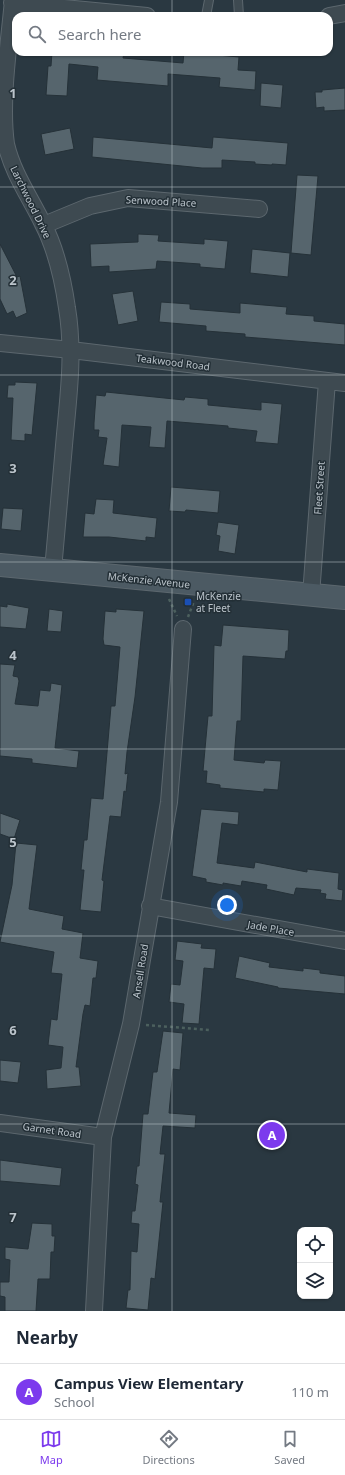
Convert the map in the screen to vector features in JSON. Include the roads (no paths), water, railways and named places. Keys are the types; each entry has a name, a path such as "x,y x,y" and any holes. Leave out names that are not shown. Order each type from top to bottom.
{"main road":[{"name":"McKenzie Avenue","path":"0,565 345,598"}],"street":[{"path":"13,2 109,12"},
{"name":"Larchwood Drive","path":"13,2 4,92 3,118 6,144 12,166 21,186 44,224 55,254 67,308 71,350 53,570"},
{"path":"333,15 345,13"},
{"name":"Senwood Place","path":"44,224 90,206 128,198 259,208"},
{"name":"Teakwood Road","path":"0,343 71,350 345,383"},
{"name":"Fleet Street","path":"311,595 327,381"},
{"name":"Ansell Road","path":"94,1311 103,1136 131,1024 169,802 183,629"},
{"name":"Jade Place","path":"150,906 345,941"},
{"name":"Garnet Road","path":"0,1123 103,1136"}],"lane":[{"path":"206,12 208,0"},
{"path":"238,0 239,12"}],"place":[{"name":"McKenzie at Fleet","path":"188,602"},
{"name":"Campus View Elementary","path":"272,1135"}]}
